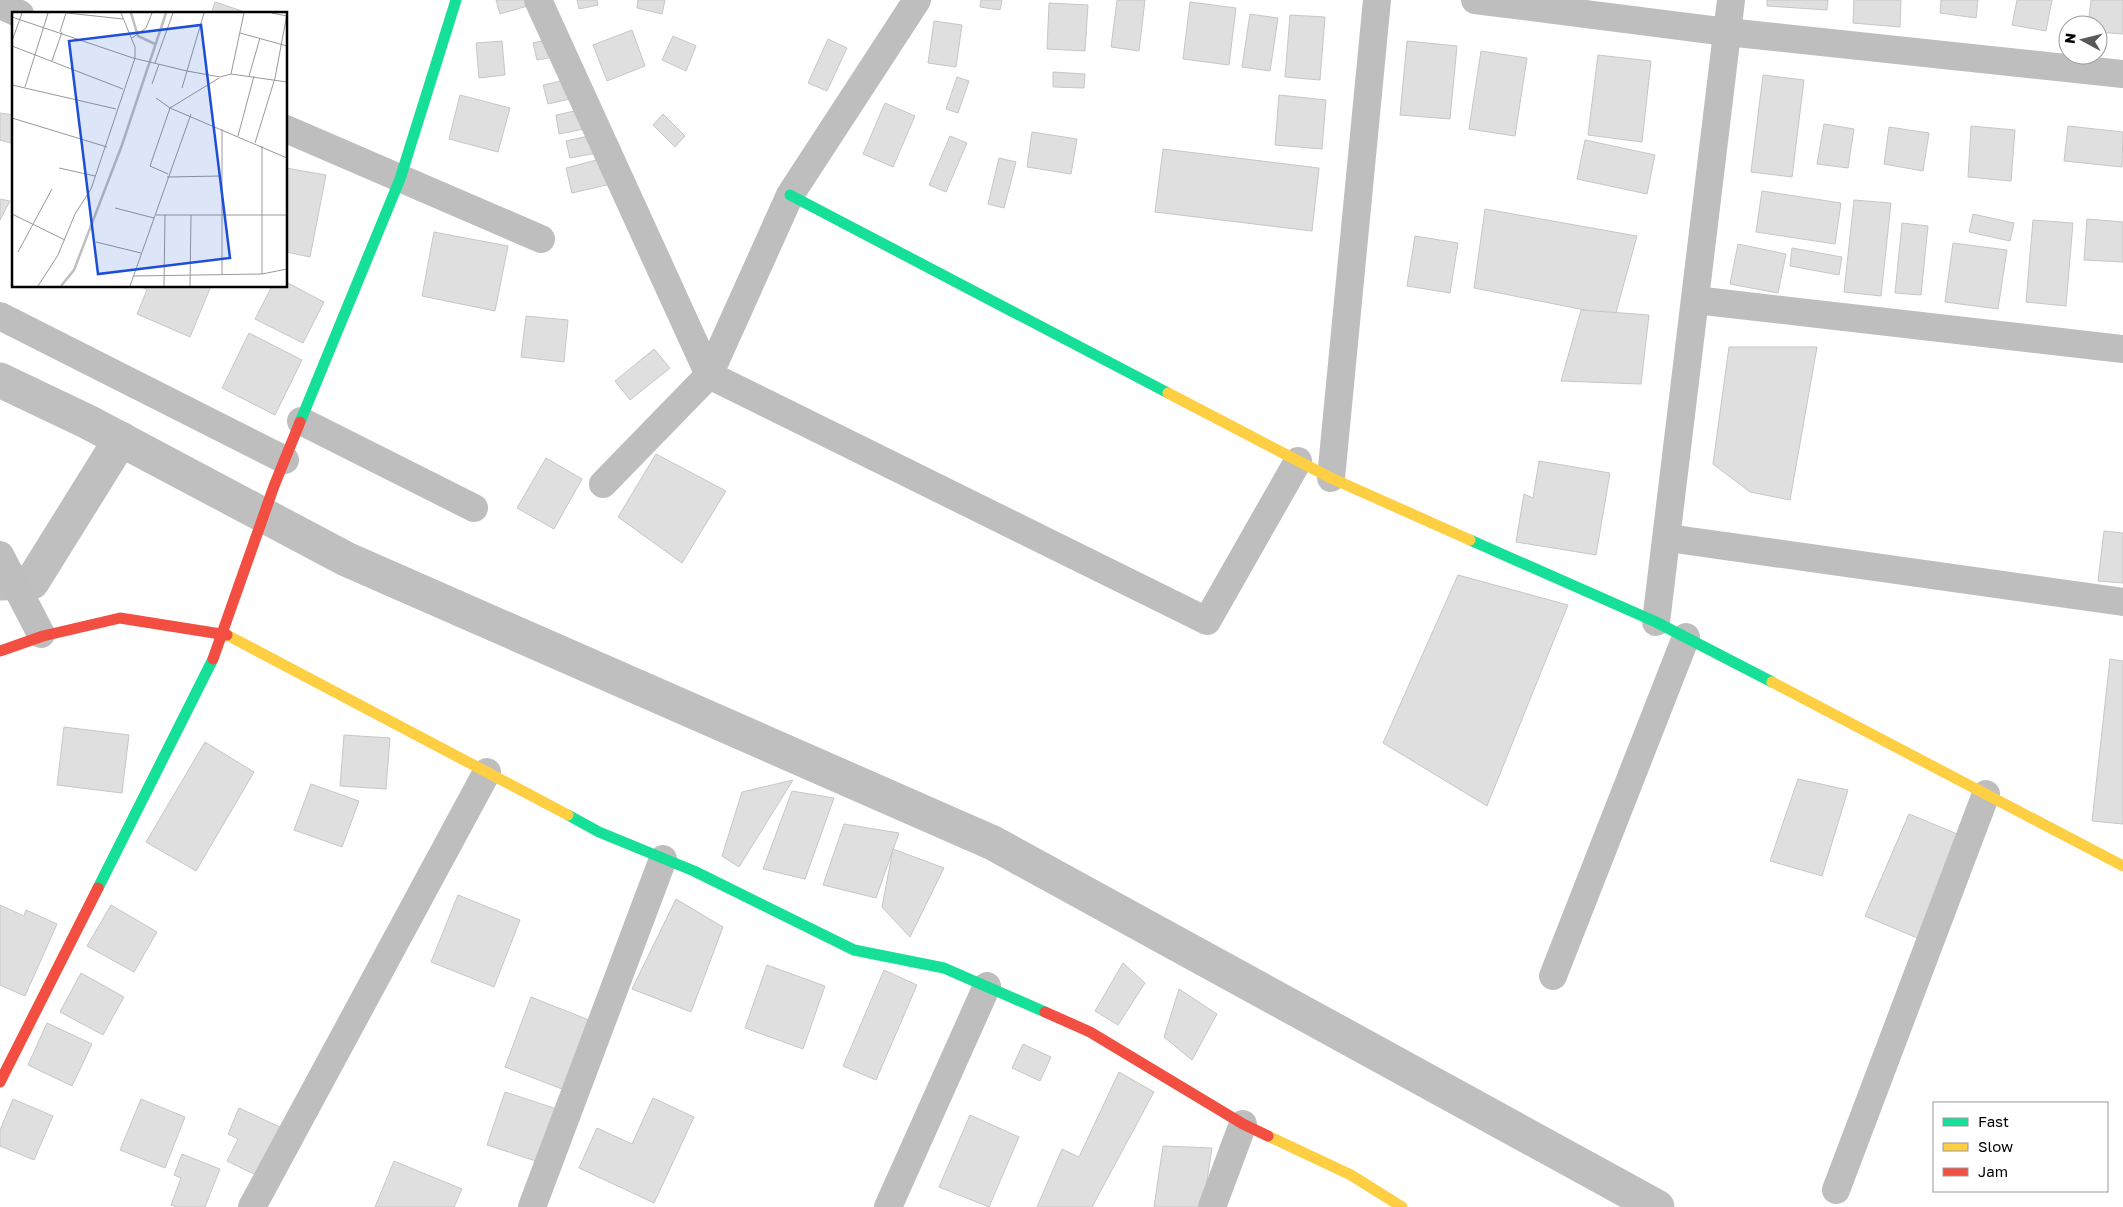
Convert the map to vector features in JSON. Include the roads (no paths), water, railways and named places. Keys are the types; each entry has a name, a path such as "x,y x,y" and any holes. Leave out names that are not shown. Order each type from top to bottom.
{"street":[{"path":"0,1082 216,653 274,486 400,179 456,0"},
{"path":"538,0 709,375 1207,621 1298,461"},
{"path":"603,484 709,375 790,195 917,0"},
{"path":"1331,478 1378,0"},
{"path":"1475,0 1727,32 2123,74"},
{"path":"1656,622 1668,538 1731,0"},
{"path":"0,5 16,12"},
{"path":"288,131 541,239"},
{"path":"790,195 1331,478 1656,622 2123,866"},
{"path":"1695,300 2123,349"},
{"path":"0,316 285,460"},
{"path":"301,421 474,508"},
{"path":"1668,538 2123,602"},
{"path":"2,558 42,635"},
{"path":"0,651 42,635 120,618 224,633 599,832 694,871 854,950 944,968 1090,1032 1242,1124 1351,1175 1402,1207"},
{"path":"1553,976 1686,637"},
{"path":"252,1207 487,772"},
{"path":"1836,1190 1986,794"},
{"path":"532,1207 663,858"},
{"path":"888,1207 987,986"},
{"path":"1212,1207 1242,1124"}],"waterway":[{"path":"0,380 88,422 346,559 993,843 1657,1207"},
{"path":"0,583 32,582 121,439"}]}
